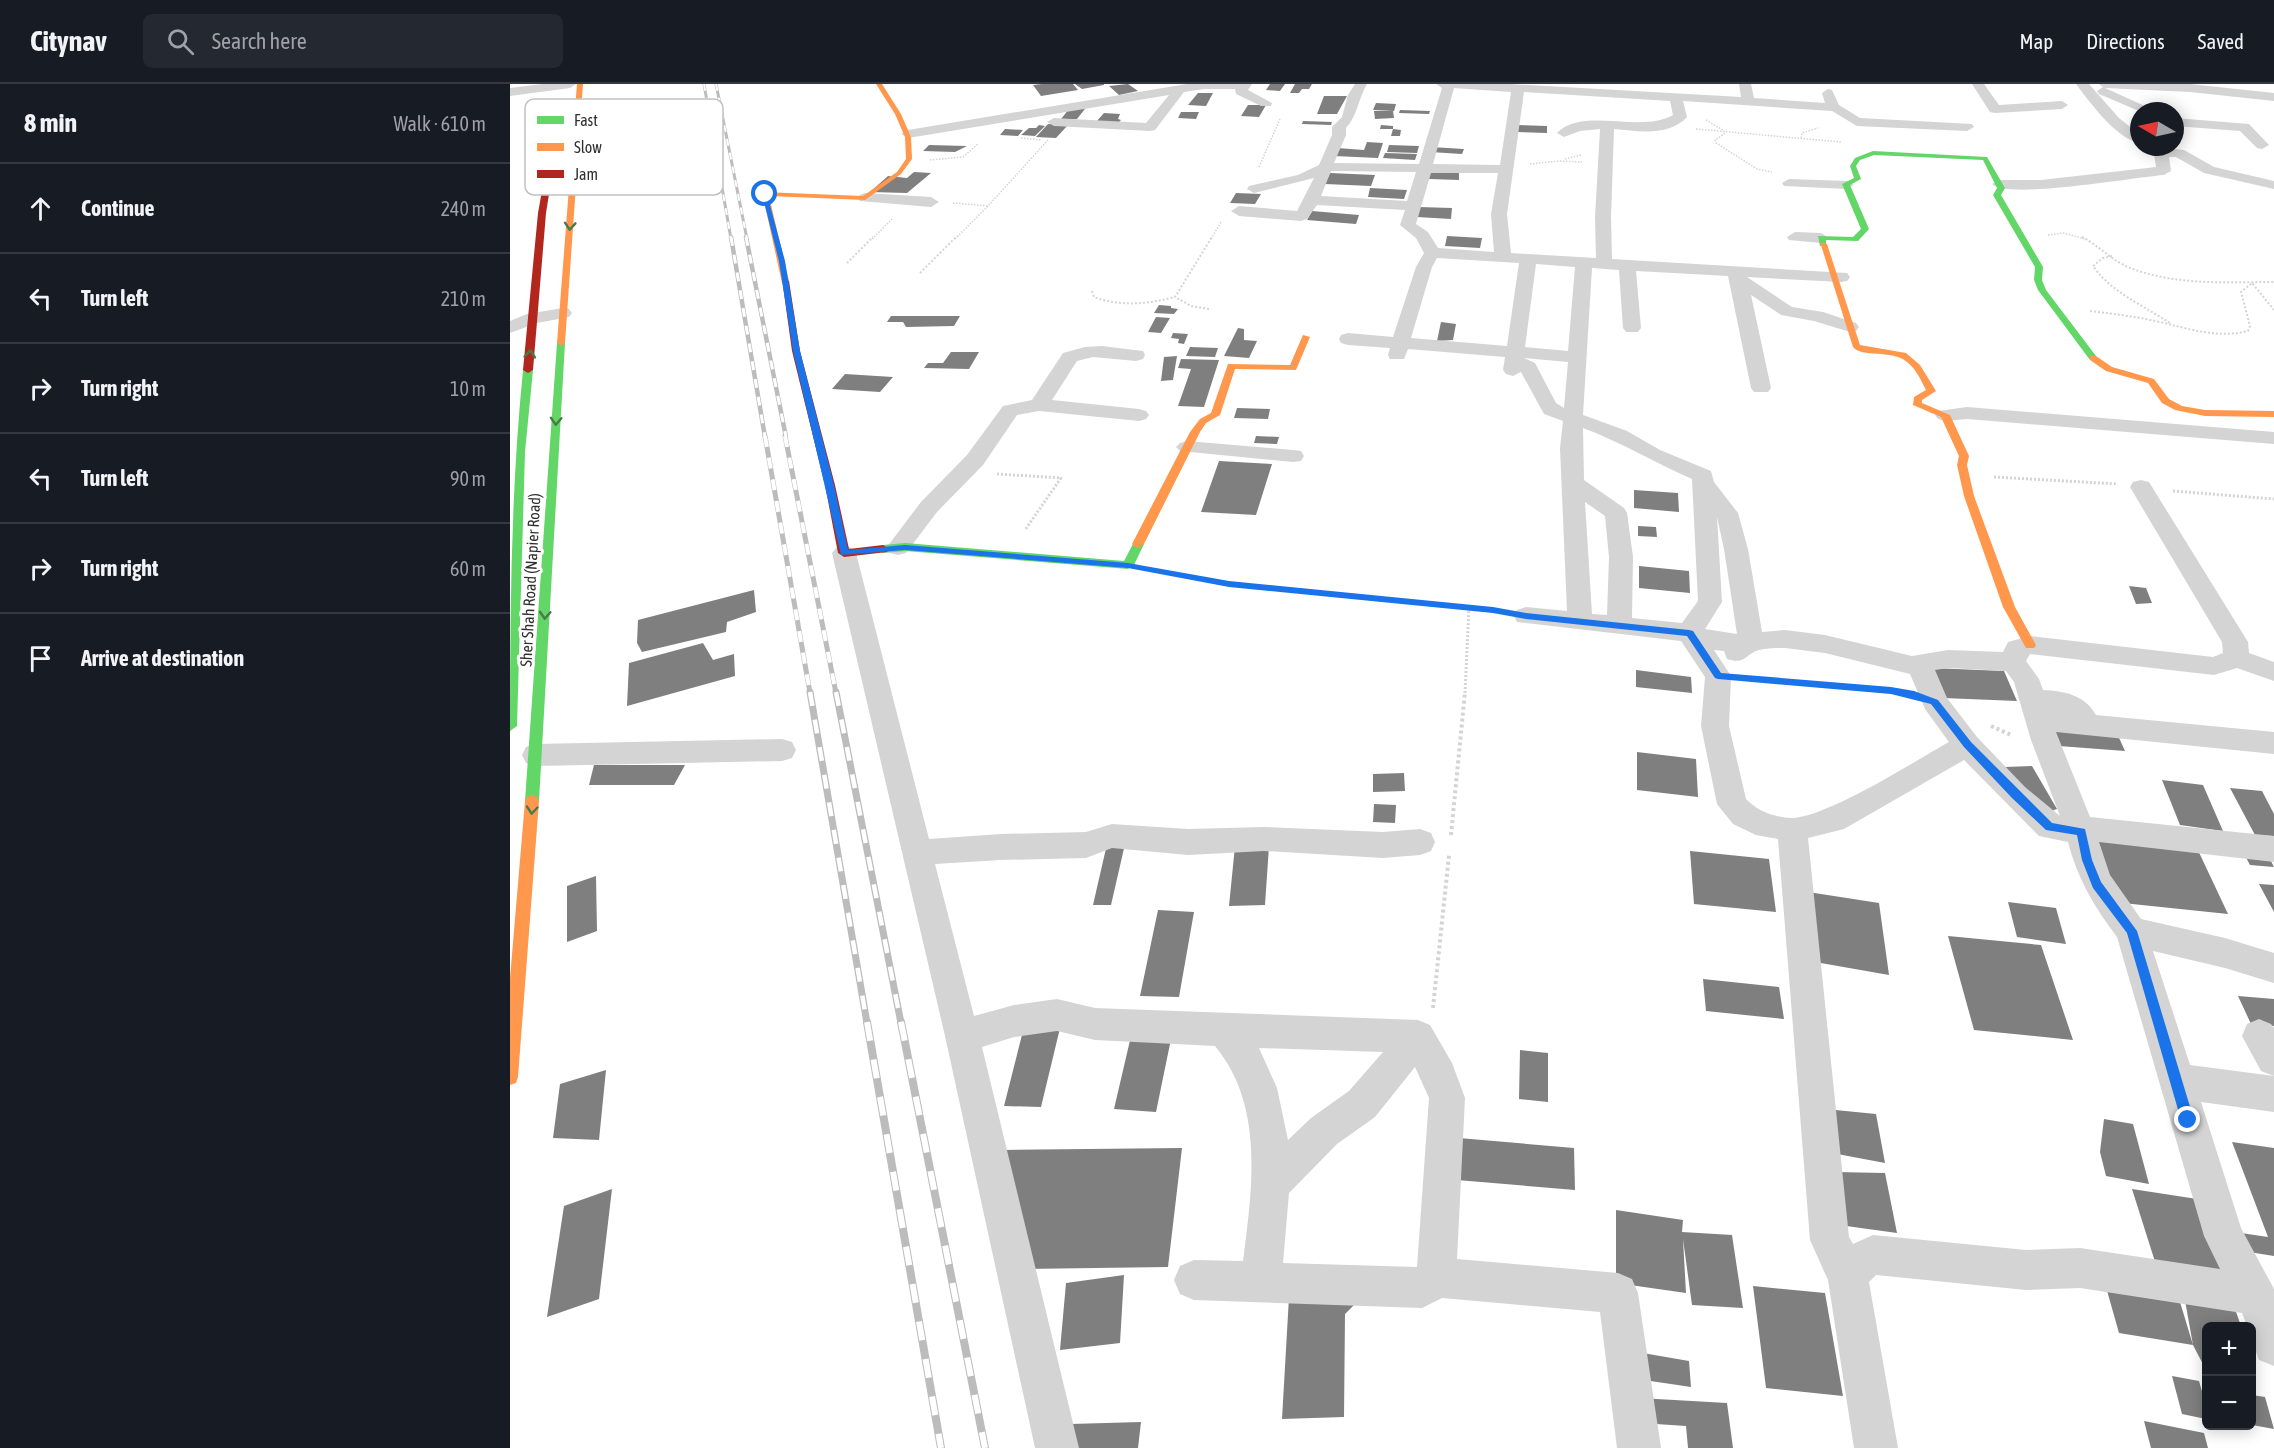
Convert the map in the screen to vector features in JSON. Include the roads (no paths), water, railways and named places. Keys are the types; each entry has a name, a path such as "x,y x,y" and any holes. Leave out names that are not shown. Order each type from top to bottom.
{"street":[{"name":"Sher Shah Road (Napier Road)","path":"563,99 566,84"},
{"path":"510,92 566,84"},
{"name":"Sher Shah Road (Napier Road)","path":"579,99 580,84"},
{"path":"865,198 902,170 911,156 908,134 879,84"},
{"path":"908,134 1180,89 1245,84"},
{"path":"1245,84 1240,91 1266,103"},
{"path":"1239,211 1301,216 1313,196 1339,135 1340,127 1348,118 1354,95 1361,84"},
{"path":"1442,84 1517,89 1610,88 1680,92 1746,92 1833,107 1840,109 1857,122 1967,127"},
{"path":"1432,253 1422,235 1408,225 1449,84"},
{"path":"1978,84 1995,109 2066,110 2052,91"},
{"path":"2082,84 2114,121 2130,133"},
{"path":"2087,84 2130,103"},
{"path":"2105,84 2153,85 2274,96"},
{"path":"1825,88 1833,107"},
{"path":"2190,88 2225,110 2262,145 2240,144"},
{"path":"1001,119 1150,127 1180,89"},
{"path":"1503,257 1499,214 1518,99 1517,89"},
{"path":"1680,92 1723,99"},
{"path":"1564,134 1582,125 1660,127 1680,117 1678,111 1680,92"},
{"path":"1678,111 1689,107 1713,105 1723,99 1746,92"},
{"path":"2184,123 2244,127"},
{"path":"1580,621 1571,448 1579,357 1594,264 1607,124"},
{"path":"1789,183 1846,185 1858,179 1852,166 1863,157 1873,153 1981,156 1985,158 2001,188 1997,195 2039,267 2037,280 2042,290 2096,362 2109,369 2151,381 2159,397 2169,404 2200,412 2274,414"},
{"path":"1999,184 2032,186 2136,171 2164,171 2160,156"},
{"path":"2184,156 2209,170 2274,185"},
{"path":"1414,206 1254,189 1304,178 1326,167 1506,169"},
{"path":"2257,169 2274,169"},
{"path":"1795,237 1855,239 1865,229 1846,185"},
{"path":"931,202 765,194 782,261 796,351 962,1036 1057,1448"},
{"name":"Sher Shah Road (Napier Road)","path":"511,714 514,519 545,195"},
{"name":"Sher Shah Road (Napier Road)","path":"510,1077 536,755 572,195"},
{"path":"1821,238 1837,277 1850,327 1859,349 1898,352 1910,356 1931,391 1917,399 1918,405 1945,415 1966,413 2274,438"},
{"path":"1432,253 1736,275 1837,277"},
{"path":"1399,349 1424,267 1432,253"},
{"path":"1514,362 1528,259"},
{"path":"1627,266 1632,328"},
{"path":"1736,275 1787,311 1817,316 1850,327"},
{"path":"1736,275 1761,388"},
{"path":"510,327 533,318 563,313"},
{"path":"844,553 898,548 1128,565 1150,526 1187,447 1203,422 1215,416 1231,366 1293,368 1306,337"},
{"path":"1348,339 1399,349 1514,362 1579,357"},
{"path":"1039,405 1059,370 1070,357 1077,353 1136,356"},
{"path":"1514,362 1528,367 1539,386 1544,401 1551,410 1620,435 1653,454 1703,476 1710,602 1689,633"},
{"path":"898,548 929,507 975,460 1010,410 1039,405 1139,415"},
{"path":"1945,415 1964,456 1962,465 1969,496 2009,607 2021,653 2031,719 2080,830 2087,860 2097,885 2132,931 2224,1236 2256,1295 2274,1345"},
{"path":"1187,447 1293,456"},
{"path":"1703,482 1727,513 1736,549 1742,598 1751,642"},
{"path":"1573,483 1616,513 1621,557 1619,625"},
{"path":"2141,487 2235,642 2237,658"},
{"path":"1526,616 1689,633 1708,640 1731,643 1785,639 1825,644 1912,665 1948,659 2021,653 2214,666 2237,658 2274,672"},
{"path":"1689,633 1718,676"},
{"path":"1751,642 1737,650 1718,676 1715,726 1732,804 1743,816 1756,823 1792,830 1833,820 1967,744"},
{"path":"1919,664 1935,702 1967,744 2050,827 2274,849"},
{"path":"2031,719 2274,743"},
{"path":"536,755 782,750"},
{"path":"1792,830 1830,1240 1848,1276 1876,1448"},
{"path":"918,853 1001,847 1086,845 1112,836 1188,842 1264,839 1383,845 1420,842"},
{"path":"2132,931 2225,953 2274,968"},
{"path":"962,1036 1014,1020 1057,1015 1105,1025 1418,1037"},
{"path":"1223,1029 1247,1060 1265,1104 1272,1183 1261,1282"},
{"path":"1272,1183 1324,1131 1362,1104 1418,1037"},
{"path":"1418,1037 1447,1098 1436,1277"},
{"path":"2176,1081 2274,1094"},
{"path":"1848,1276 1858,1263 1873,1255 2026,1270 2080,1268 2256,1295"},
{"path":"1194,1280 1422,1288 1436,1277 1618,1293 1639,1448"}],"railway":[{"path":"704,84 707,99"},
{"path":"716,84 719,99"},
{"path":"723,119 747,239"},
{"path":"723,193 731,239"},
{"path":"731,237 765,437"},
{"path":"746,237 786,437"},
{"path":"765,436 810,693"},
{"path":"785,436 836,693"},
{"path":"810,692 867,1023"},
{"path":"836,692 901,1023"},
{"path":"867,1022 941,1448"},
{"path":"901,1022 985,1448"}]}
